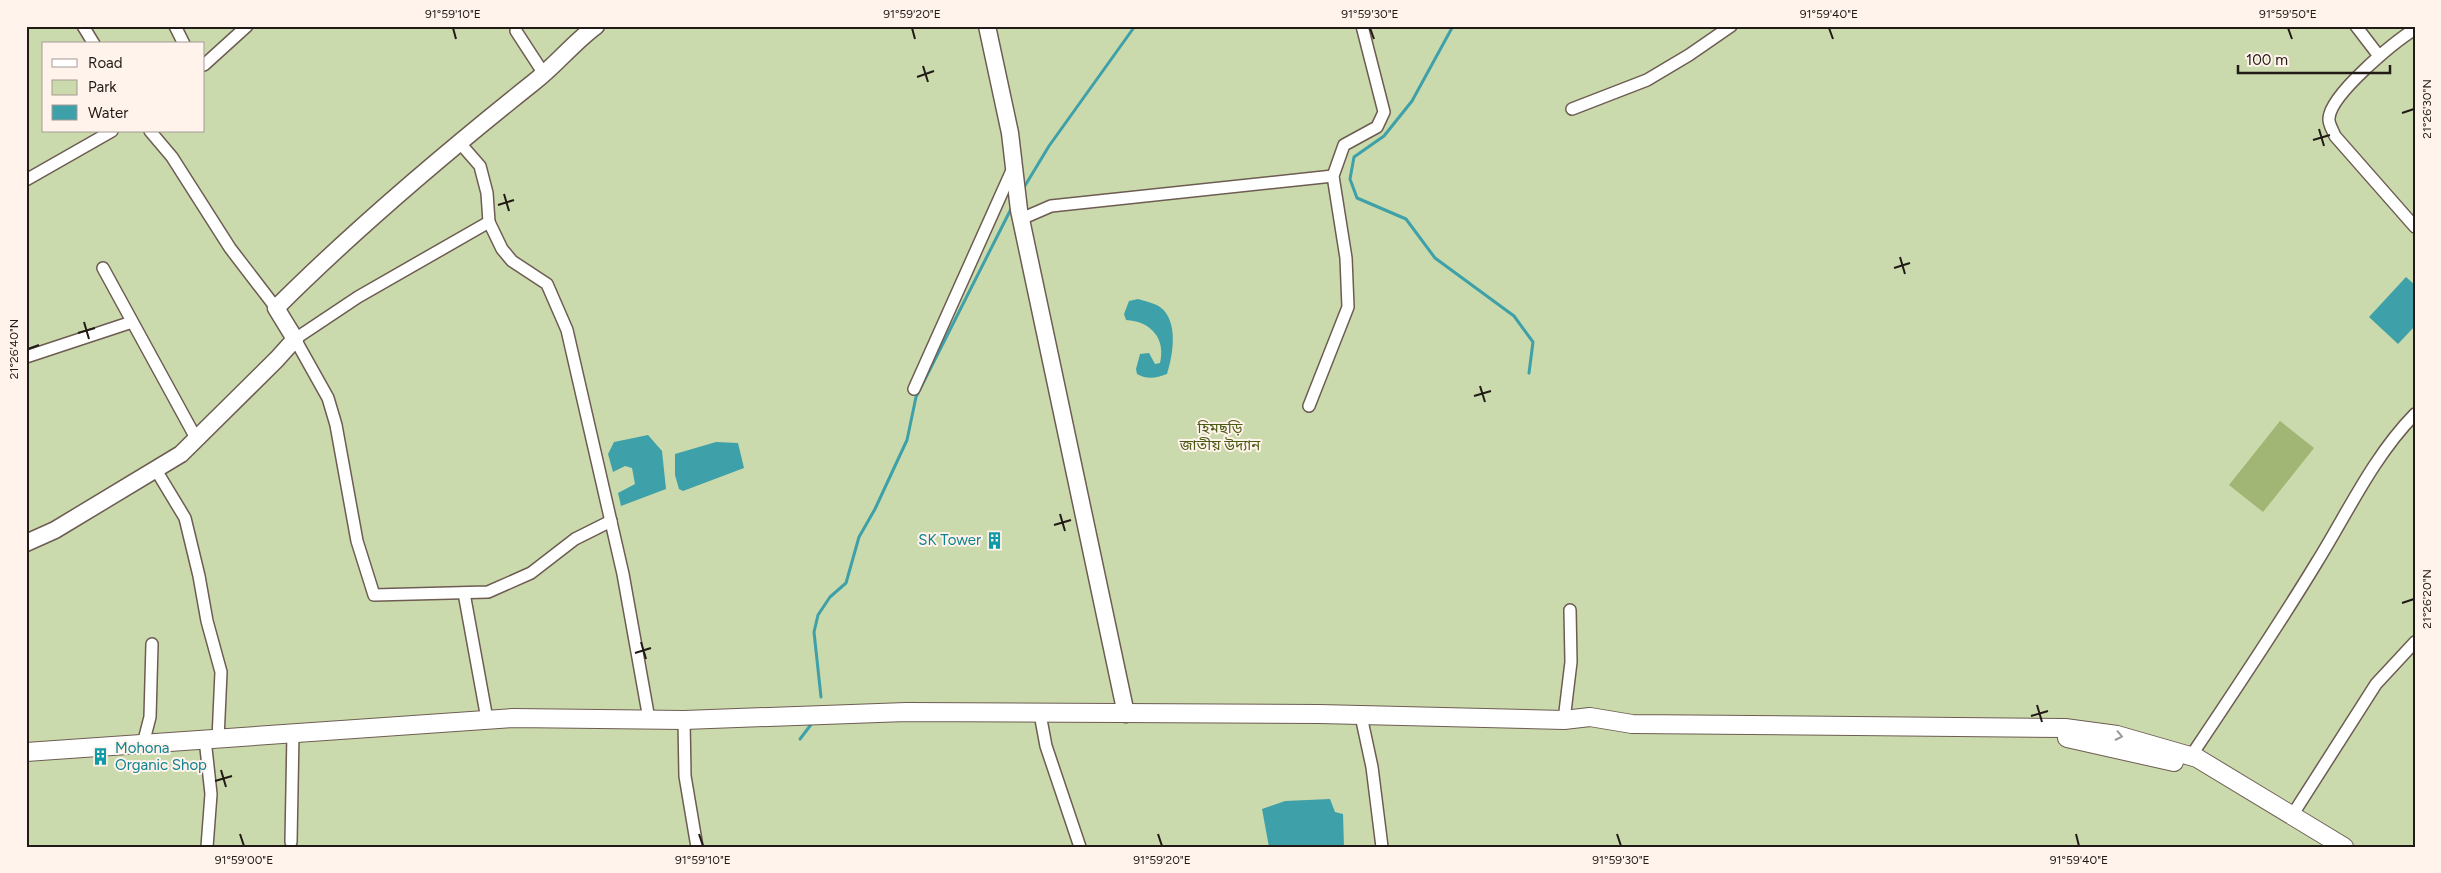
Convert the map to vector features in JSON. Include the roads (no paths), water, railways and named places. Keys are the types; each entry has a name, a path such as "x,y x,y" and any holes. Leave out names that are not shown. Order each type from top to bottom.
{"main road":[{"path":"26,752 487,719 684,720 906,712 1362,716 1564,720 1590,717 1632,724 2065,728 2117,735 2191,756 2293,814 2344,847"},
{"path":"1564,720 1586,728 1630,736 2065,738 2180,763 2290,825 2323,847"}],"street":[{"path":"84,26 93,42"},
{"path":"175,26 183,42"},
{"path":"205,64 246,26"},
{"path":"276,308 349,238 459,142 544,74 596,26"},
{"path":"987,26 1010,132 1020,215 1126,714"},
{"path":"1309,406 1348,307 1346,258 1333,176 1344,145 1376,127 1384,112 1362,26"},
{"path":"1572,109 1648,80 1690,56 1731,26"},
{"path":"2356,26 2379,56"},
{"path":"2415,29 2379,56 2332,106 2328,120 2335,136 2415,227"},
{"path":"516,31 544,74"},
{"path":"26,180 110,132"},
{"path":"151,132 172,156 230,248 276,308 328,398 336,425 357,541 374,595 488,592 531,573 575,539 611,521"},
{"path":"459,142 480,166 487,193 489,222 502,248 512,262 547,284 554,297 576,362 623,574 649,720"},
{"path":"914,389 1014,166"},
{"path":"1020,215 1051,206 1333,176"},
{"path":"26,543 55,530 180,454 196,440 295,338 358,297 489,222"},
{"path":"103,268 196,440"},
{"path":"26,357 132,322"},
{"path":"2191,756 2287,610 2364,479 2402,427 2415,414"},
{"path":"156,470 185,518 197,567 207,621 221,672 212,739 211,794 207,847"},
{"path":"464,592 487,719"},
{"path":"1564,720 1571,662 1570,610"},
{"path":"2293,814 2376,684 2415,642"},
{"path":"143,744 150,717 152,644"},
{"path":"1040,714 1046,746 1080,847"},
{"path":"1362,716 1372,768 1382,847"},
{"path":"684,720 685,776 697,847"},
{"path":"291,842 293,733"}],"water":[{"path":"2406,277 2415,285 2415,326 2398,344 2369,317"},
{"path":"1138,299 1160,307 1170,321 1173,339 1171,357 1167,374 1159,377 1152,378 1137,374 1136,369 1140,354 1149,353 1155,364 1160,363 1161,354 1161,346 1155,333 1143,324 1126,320 1124,314 1129,301"},
{"path":"648,435 662,451 666,489 621,506 618,493 635,484 632,468 625,466 613,472 608,454 614,442"},
{"path":"716,442 738,443 744,468 683,491 679,489 675,475 675,454"},
{"path":"1330,799 1335,812 1343,814 1344,847 1269,847 1262,809 1285,801"}],"waterway":[{"path":"1023,189 1049,146 1135,26"},
{"path":"1453,26 1412,101 1384,136 1354,157 1350,179 1357,198 1406,219 1435,258 1514,316 1533,342 1529,373"},
{"path":"821,697 814,632 818,615 830,597 846,583 859,537 875,509 907,440 916,397 1012,207"},
{"path":"800,739 813,722"}],"place":[{"name":"SK Tower","path":"995,540"},
{"name":"Mohona Organic Shop","path":"101,757"}],"park label":[{"name":"হিমছড়ি জাতীয় উদ্যান","path":"1220,436"}]}
